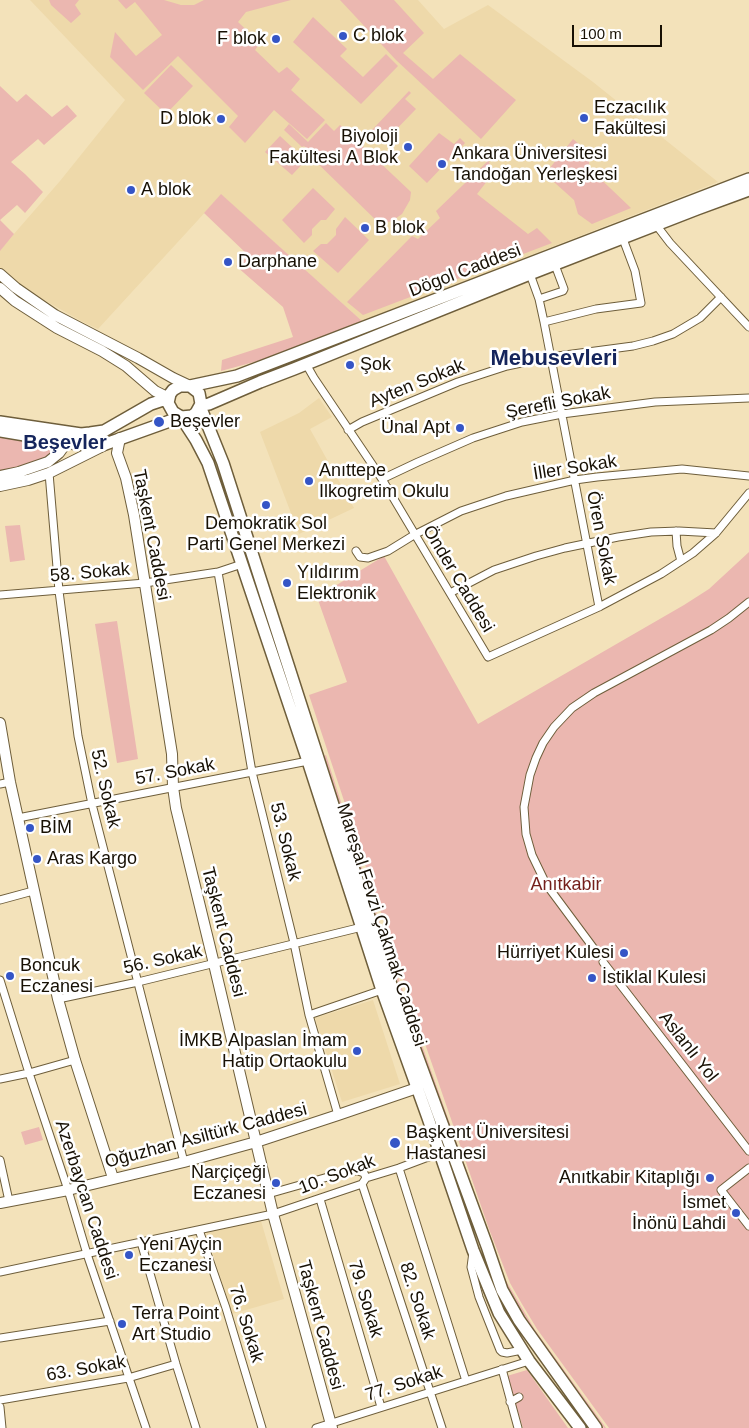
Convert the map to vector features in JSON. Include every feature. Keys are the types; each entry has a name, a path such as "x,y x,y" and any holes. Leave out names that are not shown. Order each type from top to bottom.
{"main road":[{"path":"734,184 749,175"},
{"name":"Dögol Caddesi","path":"190,386 237,376 574,248 749,179"},
{"name":"Dögol Caddesi","path":"200,406 530,274 749,190"},
{"path":"0,422 68,437 84,445 106,445 120,438 181,417 192,416 200,406 201,398 199,393 190,386 176,387 168,398 151,404 104,431 68,437 0,431"},
{"path":"168,398 170,408 176,416 181,417"},
{"name":"Mareşal Fevzi Çakmak Caddesi","path":"200,406 223,463 390,982 502,1290 519,1320 596,1428"},
{"name":"Mareşal Fevzi Çakmak Caddesi","path":"181,417 208,463 308,761 382,990 473,1250 499,1313 529,1361 580,1428"}],"street":[{"path":"657,226 670,243 749,327"},
{"path":"544,322 596,309 641,303 635,270 623,239"},
{"path":"538,299 563,291 564,289 555,265"},
{"path":"0,274 16,288 55,315 190,386"},
{"name":"Ören Sokak","path":"530,274 544,322 599,607"},
{"path":"0,288 15,301 57,328 102,351 126,366 155,391 168,398"},
{"name":"Ayten Sokak","path":"348,430 362,422 458,382 508,366 550,357 633,346 674,334 700,318 721,297"},
{"name":"Önder Caddesi","path":"306,364 382,479 488,657 599,607"},
{"name":"Şerefli Sokak","path":"382,479 472,438 522,422 562,414 655,402 749,398"},
{"path":"0,476 48,462 58,453 68,437"},
{"name":"Taşkent Caddesi","path":"120,438 117,453 126,478 144,583 172,754 176,808 273,1214 331,1426"},
{"path":"0,486 49,474 106,445"},
{"name":"İller Sokak","path":"356,551 360,557 368,558 388,551 414,535 461,511 506,496 575,480 682,469 749,476"},
{"name":"52. Sokak","path":"49,474 59,591 78,736 92,804 184,1162"},
{"path":"599,607 661,574 693,553 716,532 749,493"},
{"path":"676,531 681,561"},
{"path":"450,592 494,570 587,543 642,533 676,531 716,532"},
{"name":"58. Sokak","path":"0,595 144,583 218,572 242,564"},
{"name":"53. Sokak","path":"218,572 252,772 294,943 309,1015 338,1115"},
{"path":"595,950 546,884 532,855 526,834 524,807 530,775 536,758 548,735 560,718 572,708 594,693 711,630 749,602"},
{"path":"0,723 5,783 18,818 58,1000 113,1178"},
{"name":"57. Sokak","path":"18,818 308,761"},
{"path":"0,900 33,891"},
{"name":"56. Sokak","path":"58,1000 362,927"},
{"name":"Aslanlı Yol","path":"603,962 749,1151"},
{"name":"Azerbaycan Caddesi","path":"0,980 87,1254 146,1428"},
{"path":"309,1015 382,990"},
{"path":"0,1078 29,1073 75,1060"},
{"name":"Oğuzhan Asiltürk Caddesi","path":"5,1202 68,1190 184,1162 256,1142 417,1088"},
{"name":"10. Sokak","path":"0,1272 273,1214 320,1199 440,1153"},
{"path":"0,1160 5,1202"},
{"path":"399,1168 466,1381"},
{"path":"749,1168 721,1190 749,1226"},
{"path":"268,1194 349,1171 364,1173 364,1181"},
{"name":"82. Sokak","path":"364,1181 442,1428"},
{"name":"79. Sokak","path":"320,1199 382,1407"},
{"name":"76. Sokak","path":"199,1230 226,1308 262,1428"},
{"path":"141,1242 196,1428"},
{"path":"473,1250 470,1267 479,1297 500,1350 508,1353 522,1350"},
{"path":"0,1338 110,1321"},
{"name":"77. Sokak","path":"316,1428 331,1426 382,1407 529,1361"},
{"name":"63. Sokak","path":"0,1400 128,1378 176,1364"},
{"path":"502,1369 518,1428"},
{"path":"510,1402 519,1397"},
{"path":"0,1407 2,1428"}],"shaded area":[{"name":"Ankara Üniversitesi Tandoğan Yerleşkesi","path":"30,0 418,0 444,29 488,5 593,82 718,182 362,321 221,195 98,329 21,287 0,268 0,250 60,181 125,100"},
{"name":"Anıttepe Ilkogretim Okulu","path":"319,398 332,417 310,429 354,508 299,534 260,432 299,413"},
{"name":"İMKB Alpaslan İmam Hatip Ortaokulu","path":"373,1000 400,1084 342,1102 315,1018"},
{"path":"261,1221 284,1299 232,1314 206,1231"}],"green space":[{"path":"49,0 79,0 75,5 81,14 71,23 51,5"},
{"path":"118,0 164,0 181,5 194,5 204,0 291,0 246,12 238,22 260,43 255,50 279,73 287,67 300,79 291,90 325,120 307,139 274,110 245,143 229,127 238,116 178,56 143,90 110,57 115,32 136,56 162,35 135,2 126,9"},
{"path":"340,0 394,0 424,33 403,53 433,79 460,54 516,100 481,139 396,60"},
{"path":"313,17 347,49 340,56 363,77 386,54 398,66 361,104 293,42"},
{"path":"171,65 193,86 166,114 144,93"},
{"path":"0,86 17,102 26,94 52,117 67,105 77,116 44,145 38,139 11,162 43,192 25,213 17,205 0,220"},
{"path":"409,91 411,93 405,99 416,109 384,142 371,131"},
{"path":"326,123 334,131 340,125 411,192 410,200 402,214 392,221 380,224 310,156 312,154 304,146 302,147 284,130 289,124 308,142"},
{"path":"439,133 454,144 460,138 465,143 427,183 409,166"},
{"path":"280,136 306,160 292,175 265,152"},
{"path":"573,139 589,153 589,168 631,208 592,224 578,214 574,200 545,174"},
{"path":"489,160 491,176 477,194 528,234 537,228 552,243 363,315 347,302 412,236 418,239 440,218 436,211"},
{"path":"313,188 335,209 326,220 321,220 312,229 312,235 304,243 282,220"},
{"path":"221,194 362,321 276,356 221,371 222,360 293,337 283,307 236,266 249,256 204,213"},
{"path":"345,217 369,240 338,273 313,251 321,244 327,244 336,235 336,229"},
{"path":"0,220 14,234 0,251"},
{"path":"0,434 49,442 53,447 53,453 39,462 0,472"},
{"path":"20,525 25,560 10,562 5,526"},
{"name":"Anıtkabir","path":"749,552 749,1428 609,1428 537,1329 510,1283 489,1229 412,1006 309,695 347,682 317,597 384,556 478,724 684,605 709,589"},
{"path":"117,621 138,759 117,763 95,624"},
{"path":"326,755 388,949 505,1279 535,1330 606,1428 604,1428 534,1331 506,1288 386,949 324,756"},
{"path":"39,1127 43,1140 25,1145 21,1132"},
{"path":"527,1370 568,1428 523,1428 507,1376"}],"place":[{"name":"C blok","path":"343,36"},
{"name":"F blok","path":"276,39"},
{"name":"Eczacılık Fakültesi","path":"584,118"},
{"name":"D blok","path":"221,119"},
{"name":"Biyoloji Fakültesi A Blok","path":"408,147"},
{"name":"Ankara Üniversitesi Tandoğan Yerleşkesi","path":"442,164"},
{"name":"A blok","path":"131,190"},
{"name":"B blok","path":"365,228"},
{"name":"Darphane","path":"228,262"},
{"name":"Şok","path":"350,365"},
{"name":"Beşevler","path":"159,422"},
{"name":"Ünal Apt","path":"460,428"},
{"name":"Anıttepe Ilkogretim Okulu","path":"309,481"},
{"name":"Demokratik Sol Parti Genel Merkezi","path":"266,505"},
{"name":"Yıldırım Elektronik","path":"287,583"},
{"name":"BİM","path":"30,828"},
{"name":"Aras Kargo","path":"37,859"},
{"name":"Hürriyet Kulesi","path":"624,953"},
{"name":"Boncuk Eczanesi","path":"10,976"},
{"name":"İstiklal Kulesi","path":"592,978"},
{"name":"İMKB Alpaslan İmam Hatip Ortaokulu","path":"357,1051"},
{"name":"Başkent Üniversitesi Hastanesi","path":"395,1143"},
{"name":"Anıtkabir Kitaplığı","path":"710,1178"},
{"name":"Narçiçeği Eczanesi","path":"276,1183"},
{"name":"İsmet İnönü Lahdi","path":"736,1213"},
{"name":"Yeni Ayçin Eczanesi","path":"129,1255"},
{"name":"Terra Point Art Studio","path":"122,1324"}],"district":[{"name":"Mebusevleri","path":"554,359"},
{"name":"Beşevler","path":"65,443"}]}
